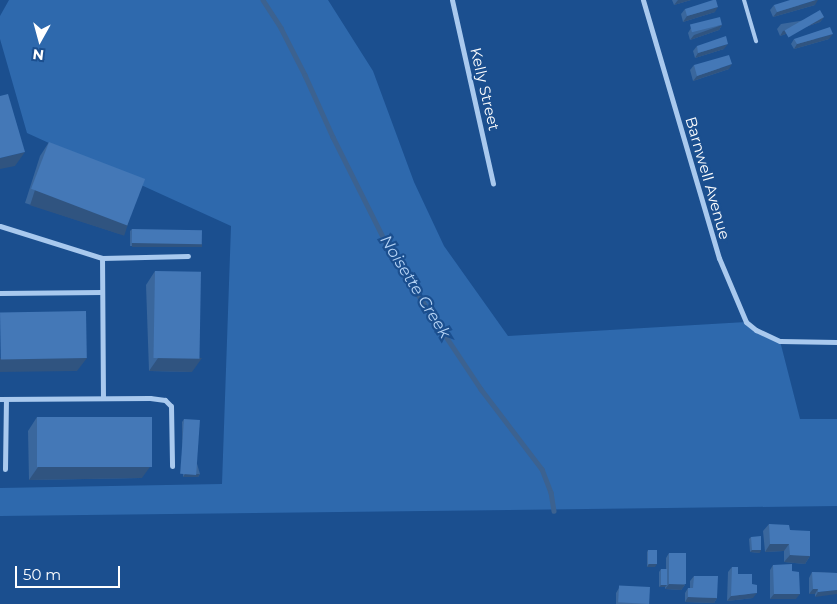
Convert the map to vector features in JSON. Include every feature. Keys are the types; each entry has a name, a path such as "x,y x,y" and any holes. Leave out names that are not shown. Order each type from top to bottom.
{"street":[{"name":"Kelly Street","path":"452,0 493,183"},
{"name":"Barnwell Avenue","path":"643,0 719,258 746,322 756,330 780,341 837,342"},
{"path":"0,226 102,258 188,256"},
{"path":"102,258 103,398"},
{"path":"0,293 102,292"},
{"path":"5,468 3,399 158,398 165,400 171,406 172,466"}],"lane":[{"path":"744,0 756,40"}],"shaded area":[{"path":"9,0 328,0 373,71 414,182 444,246 508,336 746,322 780,341 800,419 837,419 837,506 0,516 0,488 222,484 231,226 27,133 0,39 0,16"}],"building":[{"path":"716,0 718,7 687,16 685,9"},
{"path":"790,0 816,0 777,12 774,5"},
{"path":"820,10 824,17 788,37 784,30"},
{"path":"720,17 722,25 692,32 690,24"},
{"path":"830,27 833,34 797,44 794,39"},
{"path":"726,36 728,44 698,53 697,46"},
{"path":"729,55 732,64 697,76 694,65"},
{"path":"8,94 25,152 0,158 0,96"},
{"path":"49,142 145,179 127,226 31,189"},
{"path":"132,229 202,230 202,244 132,243"},
{"path":"155,271 201,272 199,359 153,358"},
{"path":"86,311 87,358 1,359 0,313"},
{"path":"37,417 152,417 152,467 37,467"},
{"path":"184,419 200,420 196,475 180,474"},
{"path":"769,524 789,525 790,530 810,531 810,556 790,555 789,544 770,544"},
{"path":"761,536 761,550 752,550 751,537"},
{"path":"648,550 657,550 657,564 648,564"},
{"path":"669,553 686,553 686,584 669,584"},
{"path":"792,564 792,571 799,572 800,594 774,594 773,565"},
{"path":"732,567 738,567 738,574 752,574 752,584 757,585 757,593 731,596"},
{"path":"661,569 667,569 667,585 661,585"},
{"path":"812,572 837,573 837,590 818,592 818,589 813,589"},
{"path":"694,576 718,576 717,598 688,597 688,588 693,588"},
{"path":"619,585 650,587 649,604 618,602"}],"waterway":[{"name":"Noisette Creek","path":"263,0 281,28 305,75 333,137 393,257 481,389 542,469 551,492 554,511"}]}
